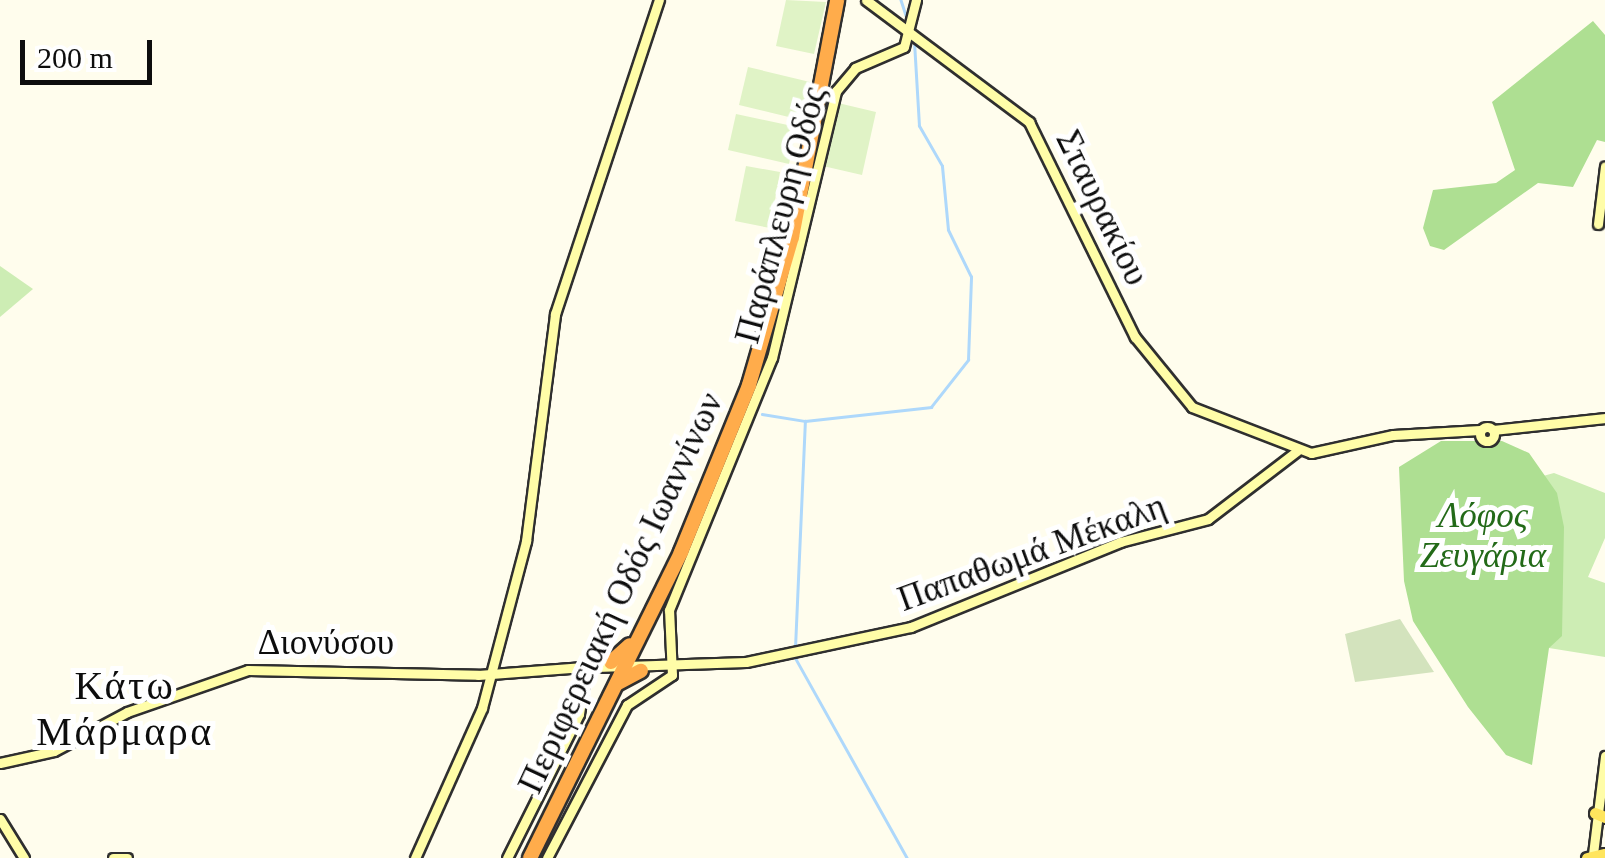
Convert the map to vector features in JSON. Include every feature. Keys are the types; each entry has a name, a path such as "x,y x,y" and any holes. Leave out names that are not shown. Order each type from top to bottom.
{"highway":[{"name":"Περιφερειακή Οδός Ιωαννίνων","path":"530,858 614,688 604,667 643,629 766,334 840,3"},
{"path":"614,688 658,669"}],"street":[{"path":"415,858 466,757 491,674 526,544 555,314 659,0"},
{"name":"Σταυρακίου","path":"866,0 911,30 1030,124 1126,322 1179,395 1297,451"},
{"name":"Παράπλευρη Οδός","path":"658,669 668,654 670,606 784,322 836,91 855,68 904,46 917,4"},
{"path":"1598,224 1605,166"},
{"path":"1297,451 1480,430 1487,441 1493,430 1605,418"},
{"name":"Παπαθωμά Μέκαλη","path":"604,667 658,669 764,660 946,616 1100,549 1208,518 1297,451"},
{"path":"507,858 583,690 604,667"},
{"name":"Διονύσου","path":"0,762 54,751 126,712 236,672 491,674 604,667"},
{"path":"547,858 626,706 666,686 658,669"},
{"path":"1598,855 1605,756"},
{"path":"0,819 24,858"},
{"path":"112,858 127,858"}],"green space":[{"path":"786,0 826,2 814,54 776,46"},
{"path":"1593,21 1605,35 1605,142 1597,140 1573,187 1538,183 1444,250 1430,246 1423,228 1433,190 1496,183 1515,170 1492,102"},
{"path":"748,67 810,82 801,120 739,105"},
{"path":"838,103 876,112 862,175 823,166"},
{"path":"736,114 797,127 789,164 728,150"},
{"path":"746,166 780,172 770,228 735,221"},
{"path":"0,266 33,289 0,317"},
{"name":"Λόφος Ζευγάρια","path":"1441,441 1502,441 1529,453 1557,493 1564,527 1562,636 1549,648 1532,765 1506,755 1468,707 1413,621 1404,581 1399,467"},
{"path":"1554,473 1605,493 1605,538 1588,577 1605,583 1605,657 1549,648 1543,476"},
{"path":"1400,619 1434,672 1355,682 1345,634"}],"waterway":[{"path":"901,0 907,18"},
{"path":"795,648 805,421 931,407 968,360 971,277 948,230 942,166 919,126 914,43"},
{"path":"762,414 805,421"},
{"path":"796,659 907,858"}],"district":[{"name":"Κάτω Μάρμαρα","path":"125,709"}]}
